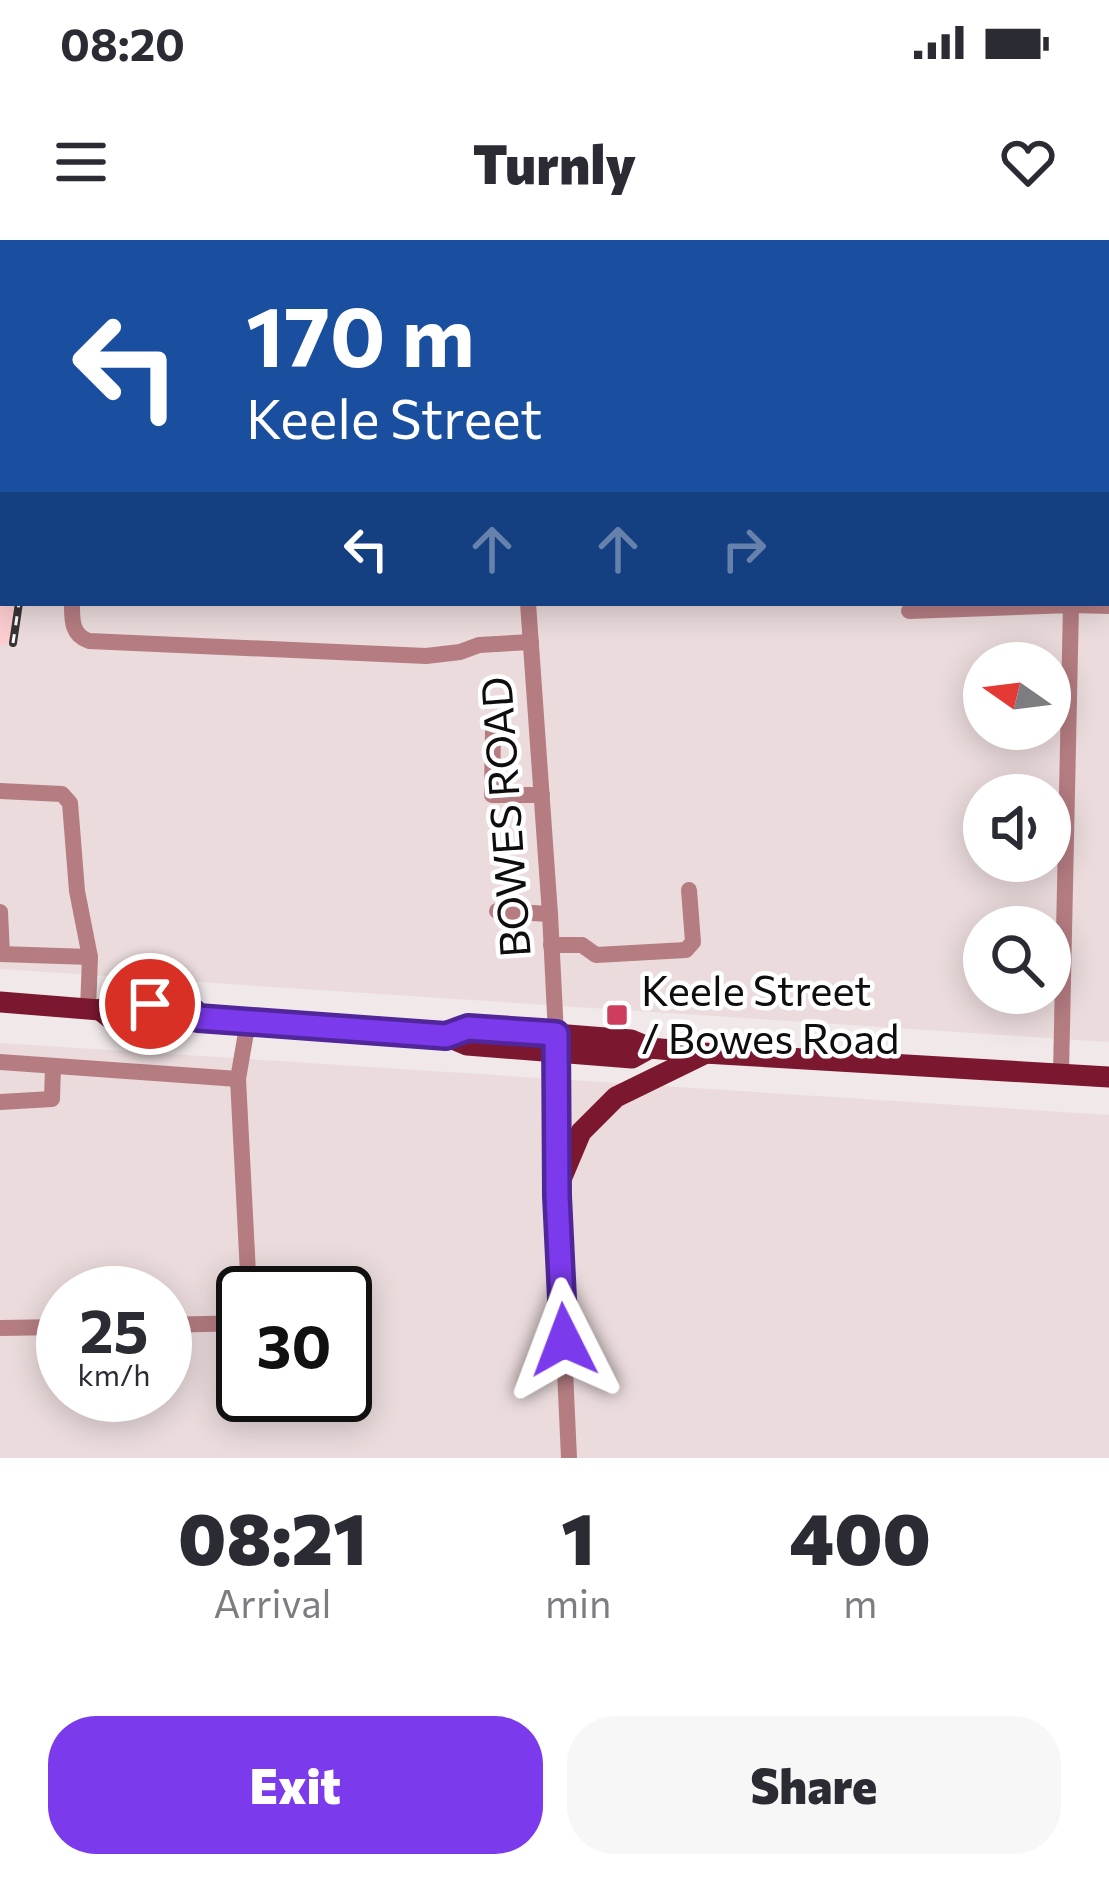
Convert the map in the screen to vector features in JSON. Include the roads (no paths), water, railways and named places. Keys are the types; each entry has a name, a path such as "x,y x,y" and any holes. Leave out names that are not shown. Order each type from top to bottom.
{"main road":[{"path":"0,1002 94,1010 115,1002 184,1006 198,1018 446,1036 467,1045 556,1043 632,1058 650,1048 1109,1077"},
{"path":"557,1189 581,1132 616,1097 704,1053"}],"street":[{"path":"72,606 72,625 89,641 426,656 479,645 531,642"},
{"name":"BOWES ROAD","path":"528,606 550,914 569,1458"},
{"path":"909,611 1044,606"},
{"path":"1060,1073 1071,606"},
{"path":"493,729 492,795 542,795"},
{"path":"0,791 62,794 70,803 94,1010"},
{"path":"551,945 582,945 596,955 686,950 693,942 689,890"},
{"path":"497,911 550,914"},
{"path":"0,912 1,954 90,957"},
{"path":"248,1021 238,1078 248,1266"},
{"path":"0,1062 238,1078"},
{"path":"0,1102 52,1100 53,1066"},
{"path":"0,1328 36,1327"}],"railway":[{"path":"13,643 19,606"}],"place":[{"name":"Keele Street / Bowes Road","path":"617,1015"}]}
